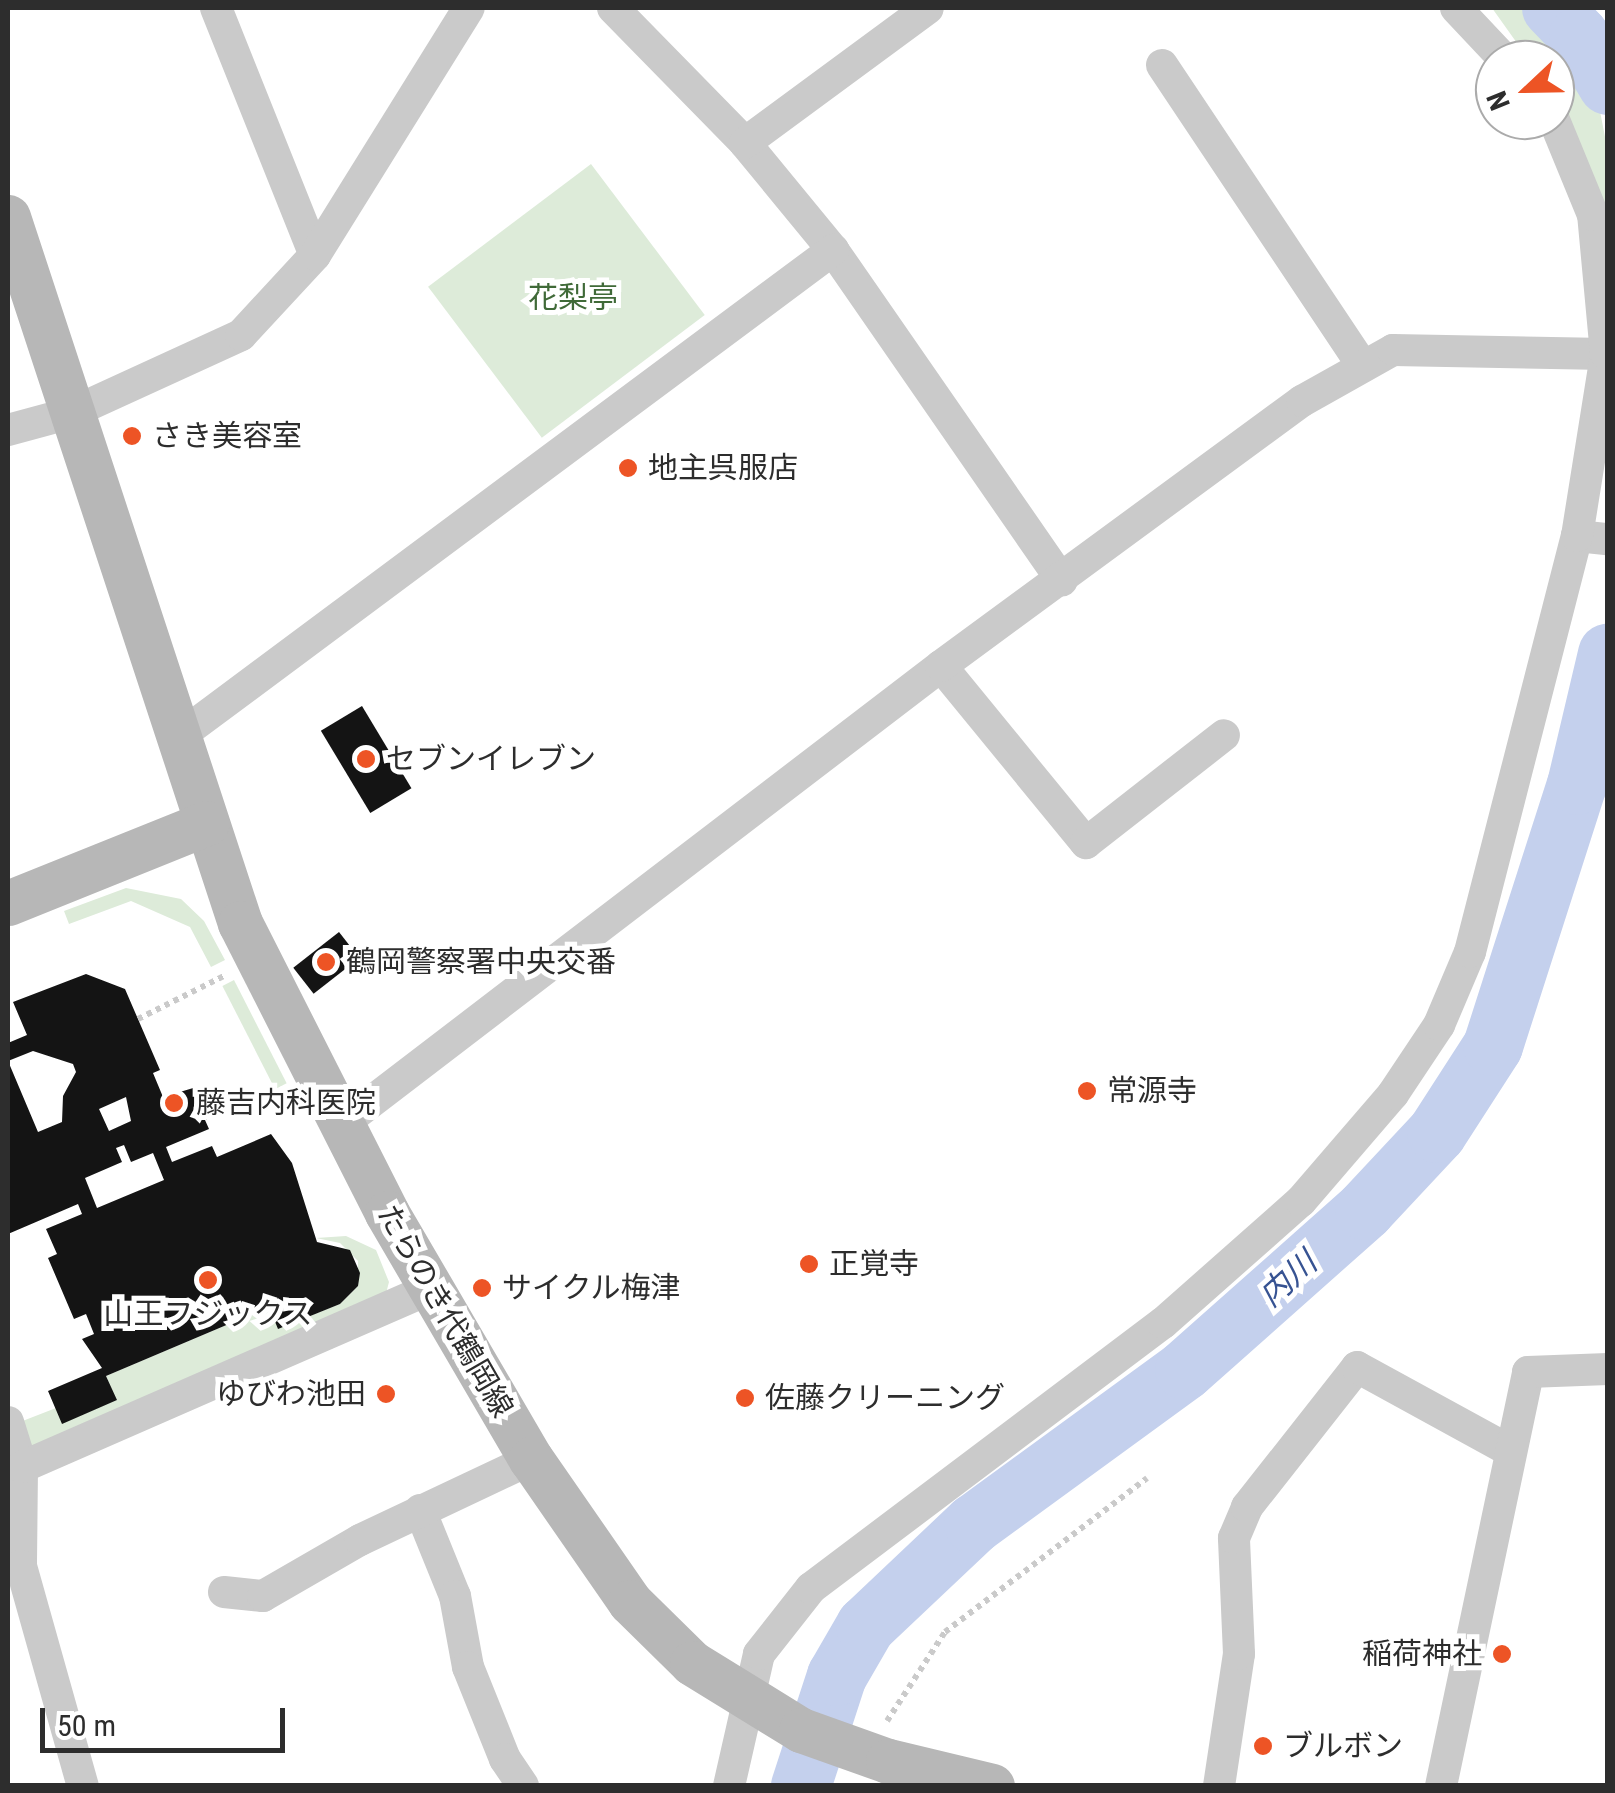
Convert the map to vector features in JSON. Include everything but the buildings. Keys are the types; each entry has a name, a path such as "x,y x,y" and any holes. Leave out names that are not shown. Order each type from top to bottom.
{"main road":[{"name":"たらのき代鶴岡線","path":"8,217 176,738 240,923 429,1289 531,1459 630,1602 692,1662 758,1707 898,1767 992,1786"},
{"path":"8,903 206,822"}],"street":[{"path":"216,8 315,254"},
{"path":"8,430 70,413 241,335 315,254 470,8"},
{"path":"613,8 745,143 833,250 1062,581"},
{"path":"745,143 928,8"},
{"path":"1456,8 1486,40"},
{"path":"1162,65 1363,366"},
{"path":"729,1786 758,1707 758,1654 811,1588 1164,1323 1301,1202 1393,1094 1438,1024 1470,952 1592,538 1606,354 1592,215 1562,140"},
{"path":"176,738 833,250"},
{"path":"341,1125 941,666 1062,581 1302,401 1394,350 1606,354"},
{"path":"941,666 1086,843 1224,734"},
{"path":"22,1467 429,1289"},
{"path":"1219,1786 1239,1654 1234,1538 1247,1506 1357,1366 1508,1449"},
{"path":"1441,1786 1508,1449 1528,1372 1608,1369"},
{"path":"8,1422 22,1467 21,1566 83,1786"},
{"path":"224,1592 263,1596 420,1510 531,1459"},
{"path":"420,1510 455,1596 474,1682 524,1786"}],"path":[{"path":"138,1019 237,969"},
{"path":"898,1767 944,1632 1147,1478"}],"green space":[{"path":"1492,8 1530,8 1555,40 1515,40"},
{"path":"1575,65 1596,91 1607,147 1607,285 1567,140 1575,140"},
{"name":"花梨亭","path":"591,164 705,315 542,438 428,287"},
{"path":"126,888 181,899 204,921 225,960 211,967 190,927 131,901 69,924 64,911"},
{"path":"234,980 287,1083 275,1089 222,986"},
{"path":"346,1236 376,1250 389,1282 384,1301 31,1448 20,1422 56,1408 63,1423 116,1400 106,1376 269,1307 278,1328 340,1304 358,1286 358,1261 340,1243 316,1238"}],"waterway":[{"name":"内川","path":"1552,8 1579,36 1608,85"},
{"name":"内川","path":"801,1786 837,1676 866,1626 974,1524 1185,1370 1365,1210 1437,1133 1493,1046 1577,785 1608,654"}],"place":[{"name":"さき美容室","path":"132,436"},
{"name":"地主呉服店","path":"628,468"},
{"name":"セブンイレブン","path":"366,759"},
{"name":"鶴岡警察署中央交番","path":"326,962"},
{"name":"常源寺","path":"1087,1091"},
{"name":"藤吉内科医院","path":"174,1103"},
{"name":"正覚寺","path":"809,1264"},
{"name":"山王フジックス","path":"208,1280"},
{"name":"サイクル梅津","path":"482,1288"},
{"name":"ゆびわ池田","path":"386,1394"},
{"name":"佐藤クリーニング","path":"745,1398"},
{"name":"稲荷神社","path":"1502,1654"},
{"name":"ブルボン","path":"1263,1746"}]}
